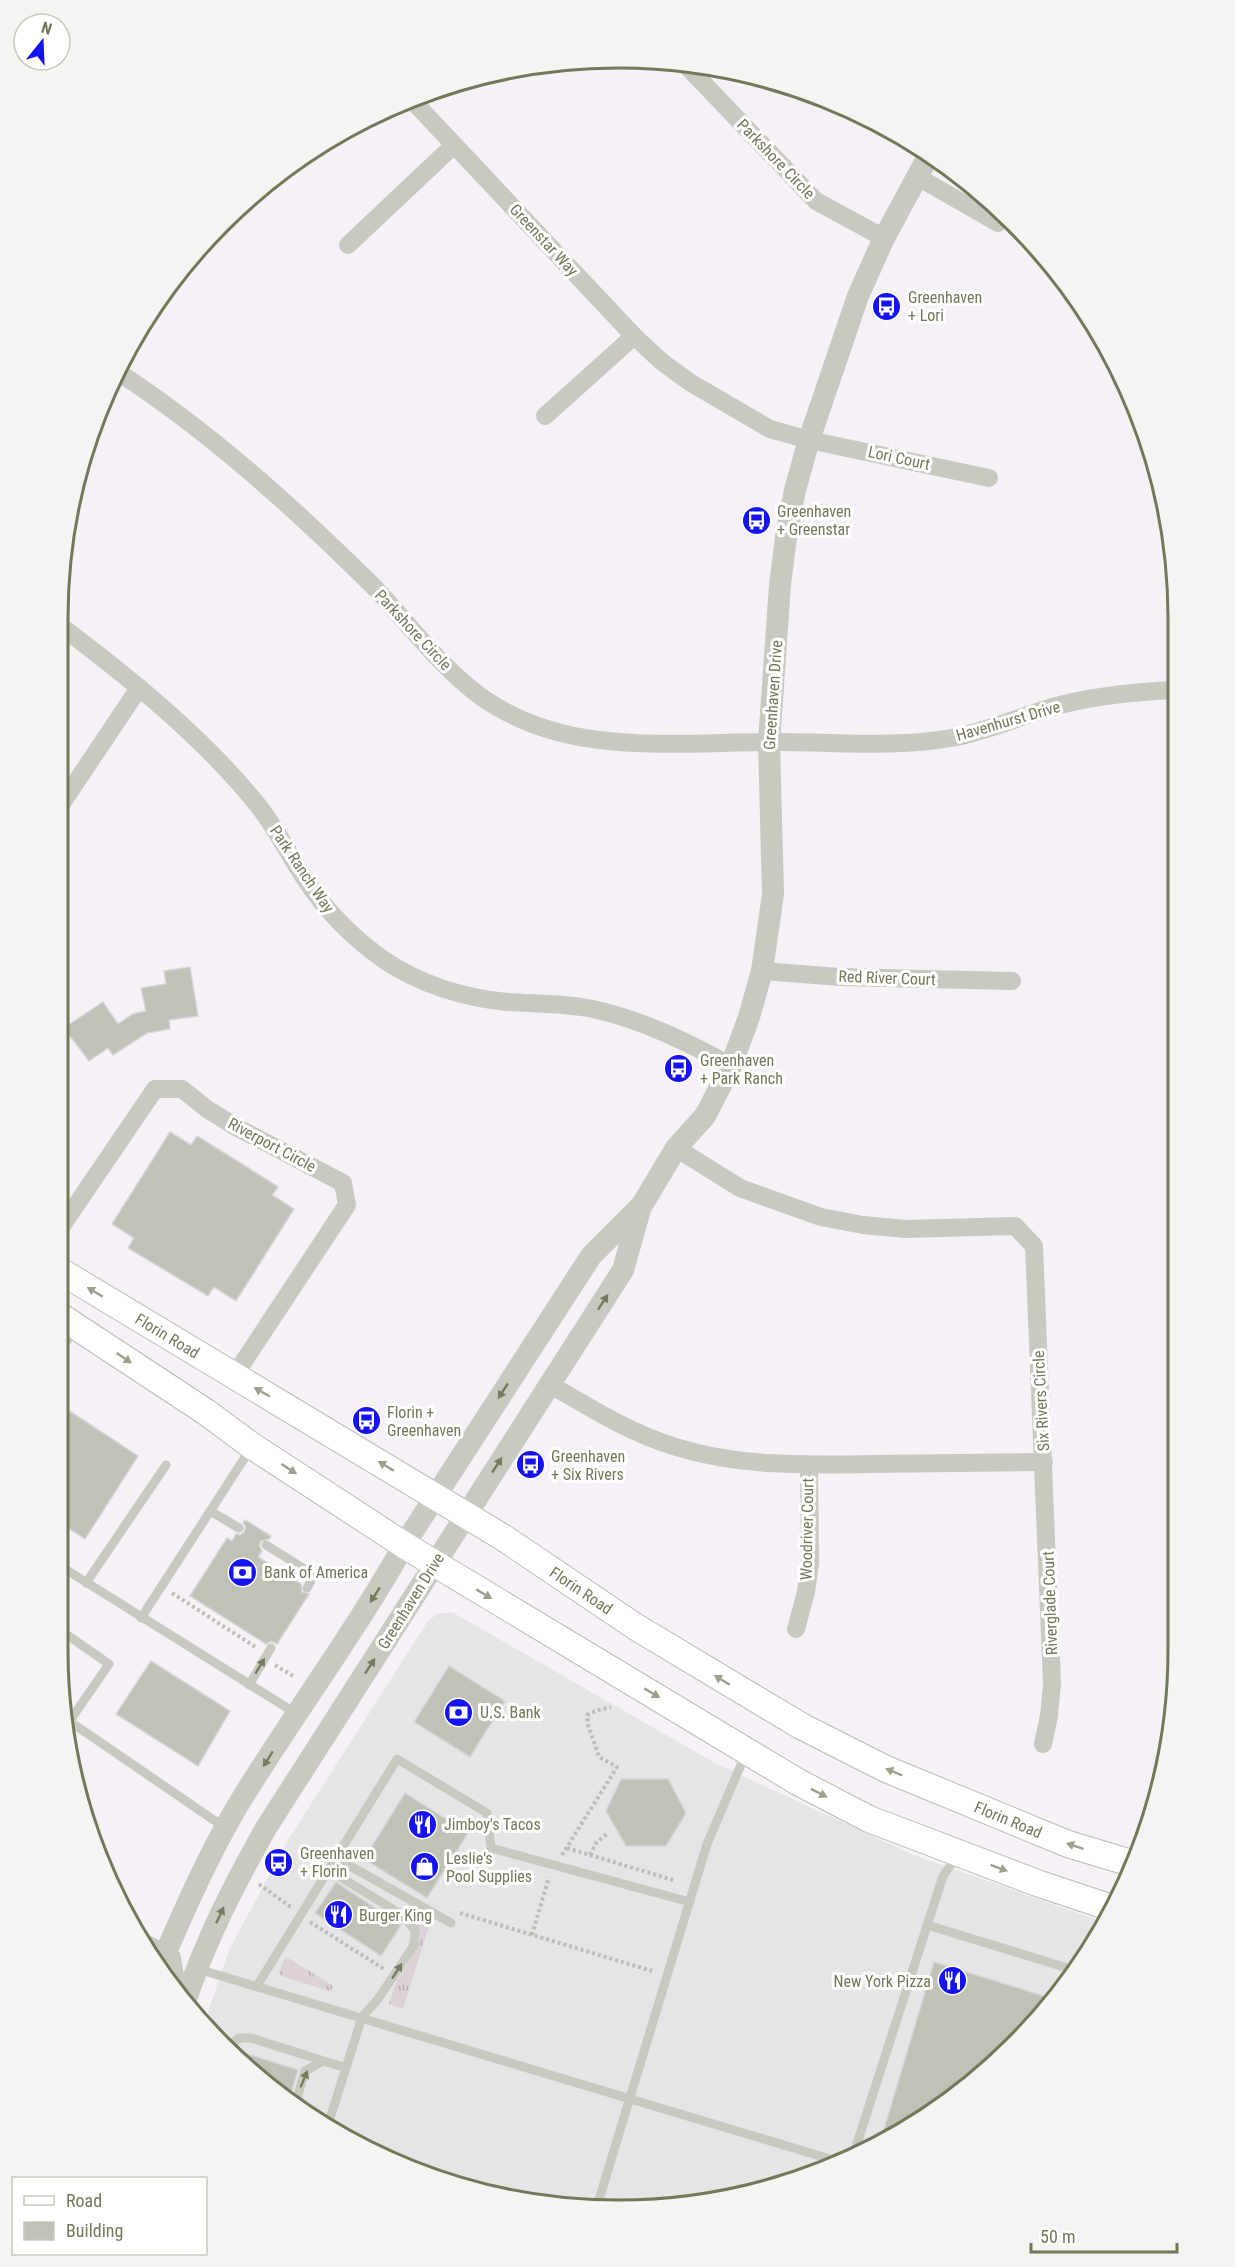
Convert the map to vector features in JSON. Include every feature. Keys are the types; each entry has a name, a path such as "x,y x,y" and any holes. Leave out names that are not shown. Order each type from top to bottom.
{"main road":[{"name":"Florin Road","path":"68,1276 510,1541 636,1627 801,1726 886,1769 1068,1844 1125,1861"},
{"path":"68,1321 206,1412 252,1446 404,1545 798,1782 869,1819 959,1854 1104,1905"}],"street":[{"name":"Parkshore Circle","path":"692,73 816,201 884,238"},
{"name":"Greenstar Way","path":"417,105 634,336 662,362 727,406 770,429 809,440"},
{"path":"348,245 454,145"},
{"name":"Greenhaven Drive","path":"159,1953 225,1828 382,1584 404,1545 591,1256 642,1205 676,1148 705,1116 731,1066 749,1017 762,971 773,894 769,742 780,585 795,490 809,440 858,296 884,238 925,161"},
{"path":"916,176 998,223"},
{"path":"545,416 634,336"},
{"name":"Parkshore Circle","path":"123,376 196,428 260,480 321,535 456,676 507,713 536,726 596,741 627,743 769,742"},
{"name":"Lori Court","path":"809,440 989,478"},
{"name":"Park Ranch Way","path":"68,632 139,688 236,778 274,827 304,878 326,908 355,938 384,960 425,982 469,996 505,1002 571,1006 619,1016 657,1028 731,1066"},
{"path":"68,795 139,688"},
{"name":"Havenhurst Drive","path":"769,742 892,744 923,742 984,731 1049,708 1084,699 1121,693 1168,690"},
{"name":"Red River Court","path":"762,971 840,977 1012,981"},
{"name":"Riverport Circle","path":"68,1217 155,1089 182,1089 207,1109 236,1127 343,1184 347,1206 234,1376"},
{"name":"Six Rivers Circle","path":"549,1384 637,1433 675,1447 720,1459 759,1464 809,1465 1044,1462 1034,1246 1014,1226 906,1229 863,1225 821,1217 740,1188 676,1148"},
{"name":"Greenhaven Drive","path":"188,1993 196,1968 234,1883 266,1828 623,1270 642,1205"},
{"name":"Riverglade Court","path":"1042,1744 1049,1716 1052,1684 1044,1462"},
{"name":"Woodriver Court","path":"795,1629 806,1592 810,1563 809,1465"},
{"path":"196,1968 188,1957 186,1941 232,1841 248,1791"},
{"path":"160,1956 170,1958 172,1972"}],"lane":[{"path":"141,1618 252,1446"},
{"path":"86,1583 166,1465"},
{"path":"210,1511 239,1528"},
{"path":"266,1545 308,1571 312,1579 307,1588"},
{"path":"68,1571 297,1714"},
{"path":"68,1636 109,1664 72,1717"},
{"path":"249,1685 269,1652"},
{"path":"72,1723 225,1828"},
{"path":"599,2199 707,1844 747,1751"},
{"path":"257,1986 397,1759 487,1813 491,1848 690,1902"},
{"path":"857,2145 943,1876 959,1854"},
{"path":"336,1858 451,1923"},
{"path":"328,1870 402,1915 415,1930 413,1947 378,1999 362,2018 330,2118"},
{"path":"927,1925 1066,1967"},
{"path":"196,1968 827,2158"},
{"path":"234,2043 239,2038 251,2038 346,2068"},
{"path":"298,2097 305,2072 323,2061"}],"path":[{"path":"169,1592 269,1652 274,1664 293,1676"},
{"path":"532,1935 550,1872 617,1767 599,1757 587,1715 611,1707"},
{"path":"590,1855 596,1843 607,1834"},
{"path":"567,1848 673,1880"},
{"path":"259,1884 301,1916 385,1970"},
{"path":"456,1912 652,1971"}],"shaded area":[{"path":"452,1612 715,1763 911,1854 1096,1920 1075,1955 1031,2012 980,2063 952,2086 923,2107 861,2143 828,2158 760,2181 689,2195 653,2198 618,2200 546,2195 475,2181 407,2158 374,2143 342,2126 283,2086 255,2063 207,2015 229,1950 288,1840 428,1621 437,1614"}],"green space":[{"path":"408,1911 429,1926 403,2009 389,2004 392,1992 413,1956 419,1939 419,1930 415,1922 407,1915"},
{"path":"285,1958 332,1985 332,1989 329,1991 281,1976 279,1971"}],"building":[{"path":"190,967 198,1016 169,1020 170,1029 147,1033 113,1055 108,1048 89,1061 68,1033 68,1025 103,1002 118,1024 133,1014 146,1011 141,988 166,984 164,971"},
{"path":"170,1132 191,1145 197,1136 247,1167 278,1187 272,1195 294,1209 236,1301 214,1287 208,1296 128,1248 134,1238 112,1224"},
{"path":"68,1410 138,1456 85,1539 68,1528"},
{"name":"Bank of America","path":"245,1520 271,1536 261,1541 259,1545 262,1551 258,1557 301,1584 302,1592 309,1594 277,1644 271,1641 266,1644 190,1596 227,1538 232,1541 236,1534 240,1535 244,1532"},
{"path":"151,1661 230,1711 198,1766 116,1714"},
{"name":"U.S. Bank","path":"449,1666 505,1701 470,1757 414,1722"},
{"path":"621,1779 668,1779 686,1813 666,1846 626,1846 606,1811"},
{"path":"405,1793 468,1833 427,1898 364,1859"},
{"path":"336,1882 401,1925 381,1956 315,1913"},
{"path":"934,1962 1044,1996 980,2063 923,2107 884,2131"},
{"path":"245,2053 298,2070 291,2092"}],"place":[{"name":"Greenhaven + Lori","path":"887,306"},
{"name":"Greenhaven + Greenstar","path":"756,520"},
{"name":"Greenhaven + Park Ranch","path":"679,1069"},
{"name":"Florin + Greenhaven","path":"366,1421"},
{"name":"Greenhaven + Six Rivers","path":"530,1465"},
{"name":"Bank of America","path":"243,1572"},
{"name":"U.S. Bank","path":"459,1712"},
{"name":"Jimboy's Tacos","path":"423,1824"},
{"name":"Greenhaven + Florin","path":"279,1862"},
{"name":"Leslie's Pool Supplies","path":"425,1867"},
{"name":"Burger King","path":"338,1915"},
{"name":"New York Pizza","path":"952,1981"}]}
